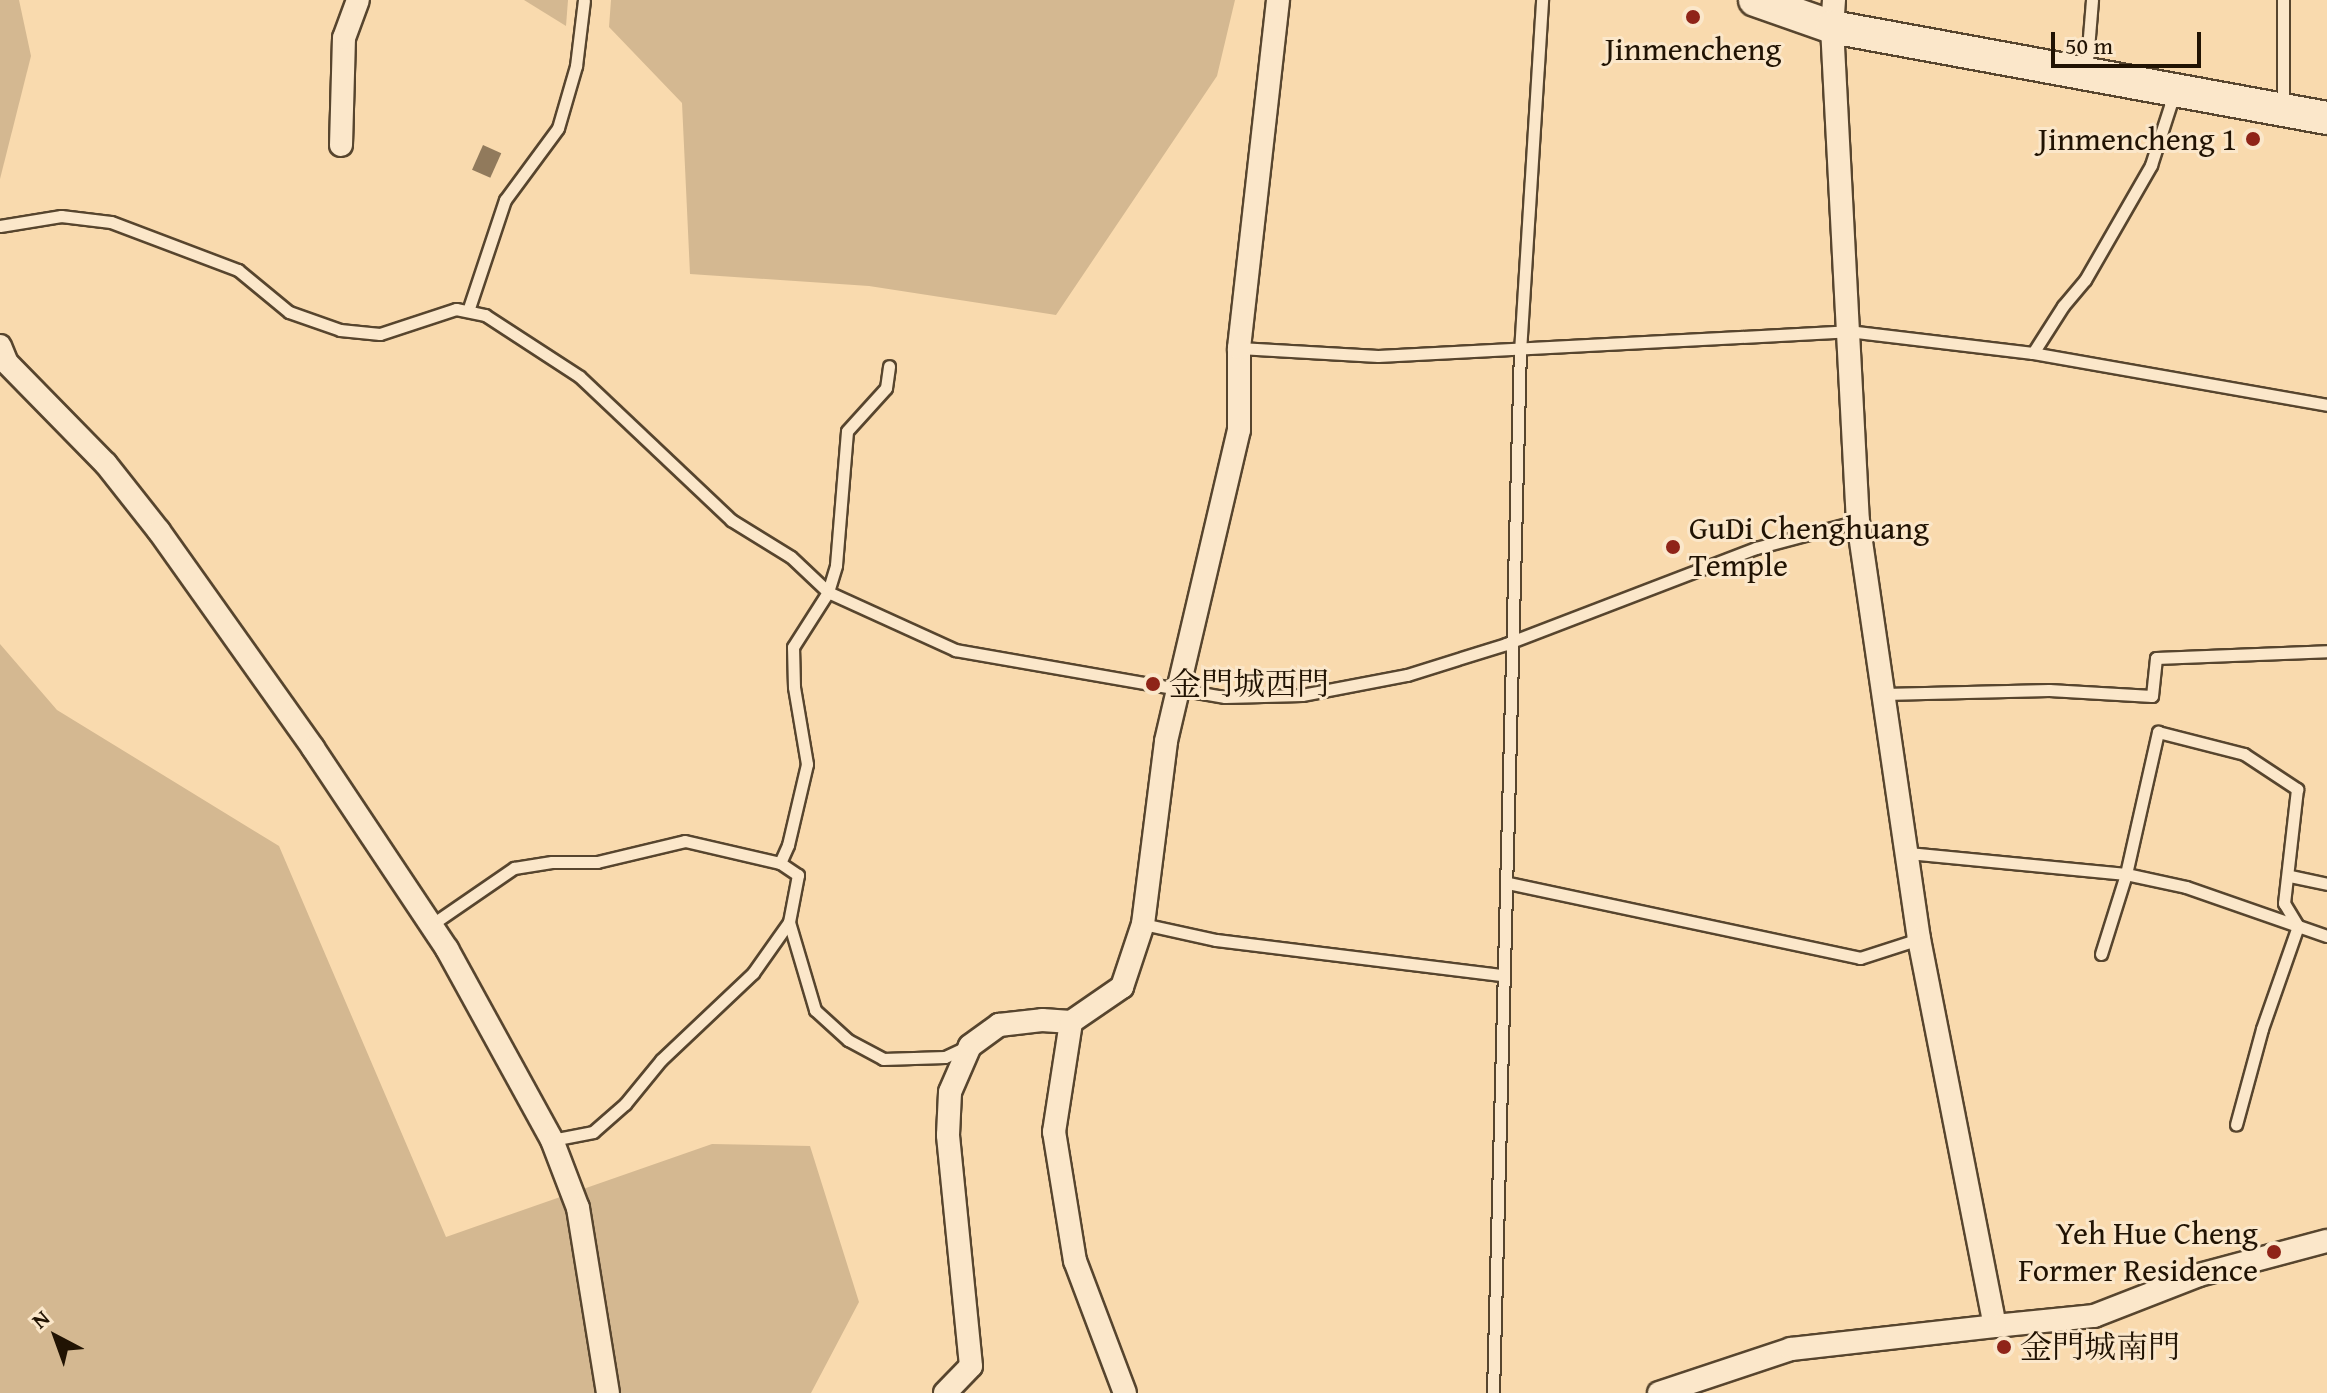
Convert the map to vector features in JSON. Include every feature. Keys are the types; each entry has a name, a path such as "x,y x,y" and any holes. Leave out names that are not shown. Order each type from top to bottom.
{"main road":[{"path":"1755,0 1833,13 2086,73 2327,118"}],"street":[{"path":"341,145 344,38 358,0"},
{"path":"945,1393 971,1366 948,1135 950,1092 970,1046 999,1025 1042,1020 1071,1022 1122,987 1143,924 1166,741 1181,688 1239,430 1239,348 1278,0"},
{"path":"1833,13 1858,521 1919,939 1995,1326"},
{"path":"0,346 7,363 106,464 159,531 313,748 431,925 552,1140 578,1208 608,1393"},
{"path":"1071,1022 1054,1132 1075,1261 1125,1393"},
{"path":"1659,1393 1791,1349 2094,1316 2199,1275 2327,1241"}],"lane":[{"path":"468,311 505,200 558,128 576,66 584,0"},
{"path":"1493,1393 1520,351 1542,0"},
{"path":"2086,73 2092,0"},
{"path":"2283,0 2283,110"},
{"path":"2033,353 2085,280 2151,165 2175,90"},
{"path":"0,226 61,216 111,222 238,270 289,312 340,330 380,334 456,309 485,315 580,377 731,520 791,557 828,592 955,650 1225,697 1302,695 1407,675 1512,641 1756,548 1858,521"},
{"path":"1239,348 1378,356 1520,351 1848,331 2033,353 2327,405"},
{"path":"780,863 788,845 807,764 794,687 793,647 828,592 836,565 847,431 886,388 889,366"},
{"path":"1884,694 2049,690 2152,696 2156,658 2327,651"},
{"path":"2101,954 2126,874 2158,732 2244,754 2297,789 2290,876 2284,903 2298,926"},
{"path":"431,925 514,868 552,862 597,862 685,841 780,863 798,875 789,922 753,973 661,1060 625,1104 593,1132 552,1140"},
{"path":"1908,853 2126,874 2186,887 2327,936"},
{"path":"2290,876 2327,884"},
{"path":"1508,883 1860,958 1919,939"},
{"path":"789,922 815,1010 848,1040 883,1059 945,1057 970,1046"},
{"path":"1143,924 1216,940 1503,975"},
{"path":"2236,1125 2262,1029 2298,926"}],"shaded area":[{"path":"0,0 19,0 31,56 0,179"},
{"path":"524,0 568,0 566,26"},
{"path":"611,0 1235,0 1217,76 1056,315 869,286 690,274 682,103 609,27"},
{"path":"0,644 57,710 279,846 446,1237 712,1144 810,1146 859,1302 811,1393 0,1393"}],"building":[{"path":"483,145 501,153 490,178 472,170"}],"place":[{"name":"Jinmencheng","path":"1693,17"},
{"name":"Jinmencheng 1","path":"2253,139"},
{"name":"GuDi Chenghuang Temple","path":"1673,547"},
{"name":"金門城西門","path":"1153,684"},
{"name":"Yeh Hue Cheng Former Residence","path":"2274,1252"},
{"name":"金門城南門","path":"2004,1347"}]}
